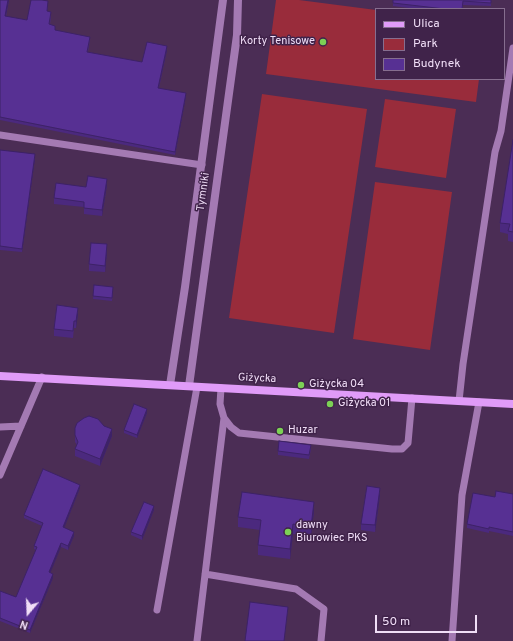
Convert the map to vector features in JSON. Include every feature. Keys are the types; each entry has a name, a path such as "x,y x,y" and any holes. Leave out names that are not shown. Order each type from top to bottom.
{"street":[{"name":"Tymniki","path":"170,385 202,165 223,0"},
{"name":"Tymniki","path":"193,386 236,35 238,0"},
{"name":"Giżycka","path":"0,376 42,377 513,404"}],"lane":[{"path":"459,401 463,364 495,152 501,131 513,48"},
{"path":"0,135 202,165"},
{"path":"0,475 42,377"},
{"path":"157,610 193,386"},
{"path":"221,388 220,404 224,418 231,427 239,433 392,449 402,449 408,444 412,398"},
{"path":"452,641 462,495 479,402"},
{"path":"197,641 224,418"},
{"path":"0,427 21,426"},
{"path":"205,574 296,589 324,609 320,641"}],"green space":[{"name":"Korty Tenisowe","path":"276,0 299,0 375,10 375,80 479,80 476,102 266,74"},
{"path":"262,94 367,109 334,333 229,318"},
{"path":"385,99 456,109 446,178 375,167"},
{"path":"375,182 452,192 430,350 353,339"}],"building":[{"path":"0,0 8,0 5,16 27,20 31,0 48,1 47,11 51,12 49,24 55,26 55,30 90,37 87,52 142,62 147,42 167,46 158,88 186,93 175,152 0,117"},
{"path":"393,0 491,0 491,3 463,1 462,8 436,8 393,3"},
{"path":"513,140 513,232 508,231 510,224 500,223"},
{"path":"0,150 35,154 22,249 0,246"},
{"path":"88,176 107,179 102,210 84,208 84,202 54,198 56,183 86,187"},
{"path":"91,243 107,244 105,266 89,264"},
{"path":"94,285 113,287 112,298 93,296"},
{"path":"57,305 78,308 73,331 54,329"},
{"path":"134,404 147,409 137,435 124,430"},
{"path":"89,416 98,419 104,426 112,429 100,459 75,449 78,442 75,435 77,423"},
{"path":"279,441 311,445 309,455 278,451"},
{"path":"43,469 80,485 63,527 74,532 68,546 61,543 49,572 53,574 30,630 0,618 0,591 16,597 37,547 34,546 43,523 24,515"},
{"path":"367,486 380,488 375,525 361,524"},
{"path":"496,491 513,494 513,532 467,524 473,493 495,497"},
{"name":"dawny Biurowiec PKS","path":"242,492 314,502 311,527 293,524 290,549 258,545 261,520 238,517"},
{"path":"144,502 154,506 142,536 131,532"},
{"path":"250,602 288,607 284,641 245,641"}],"place":[{"name":"Korty Tenisowe","path":"323,42"},
{"name":"Giżycka 04","path":"301,385"},
{"name":"Giżycka 01","path":"330,404"},
{"name":"Huzar","path":"280,431"},
{"name":"dawny Biurowiec PKS","path":"288,532"}]}
